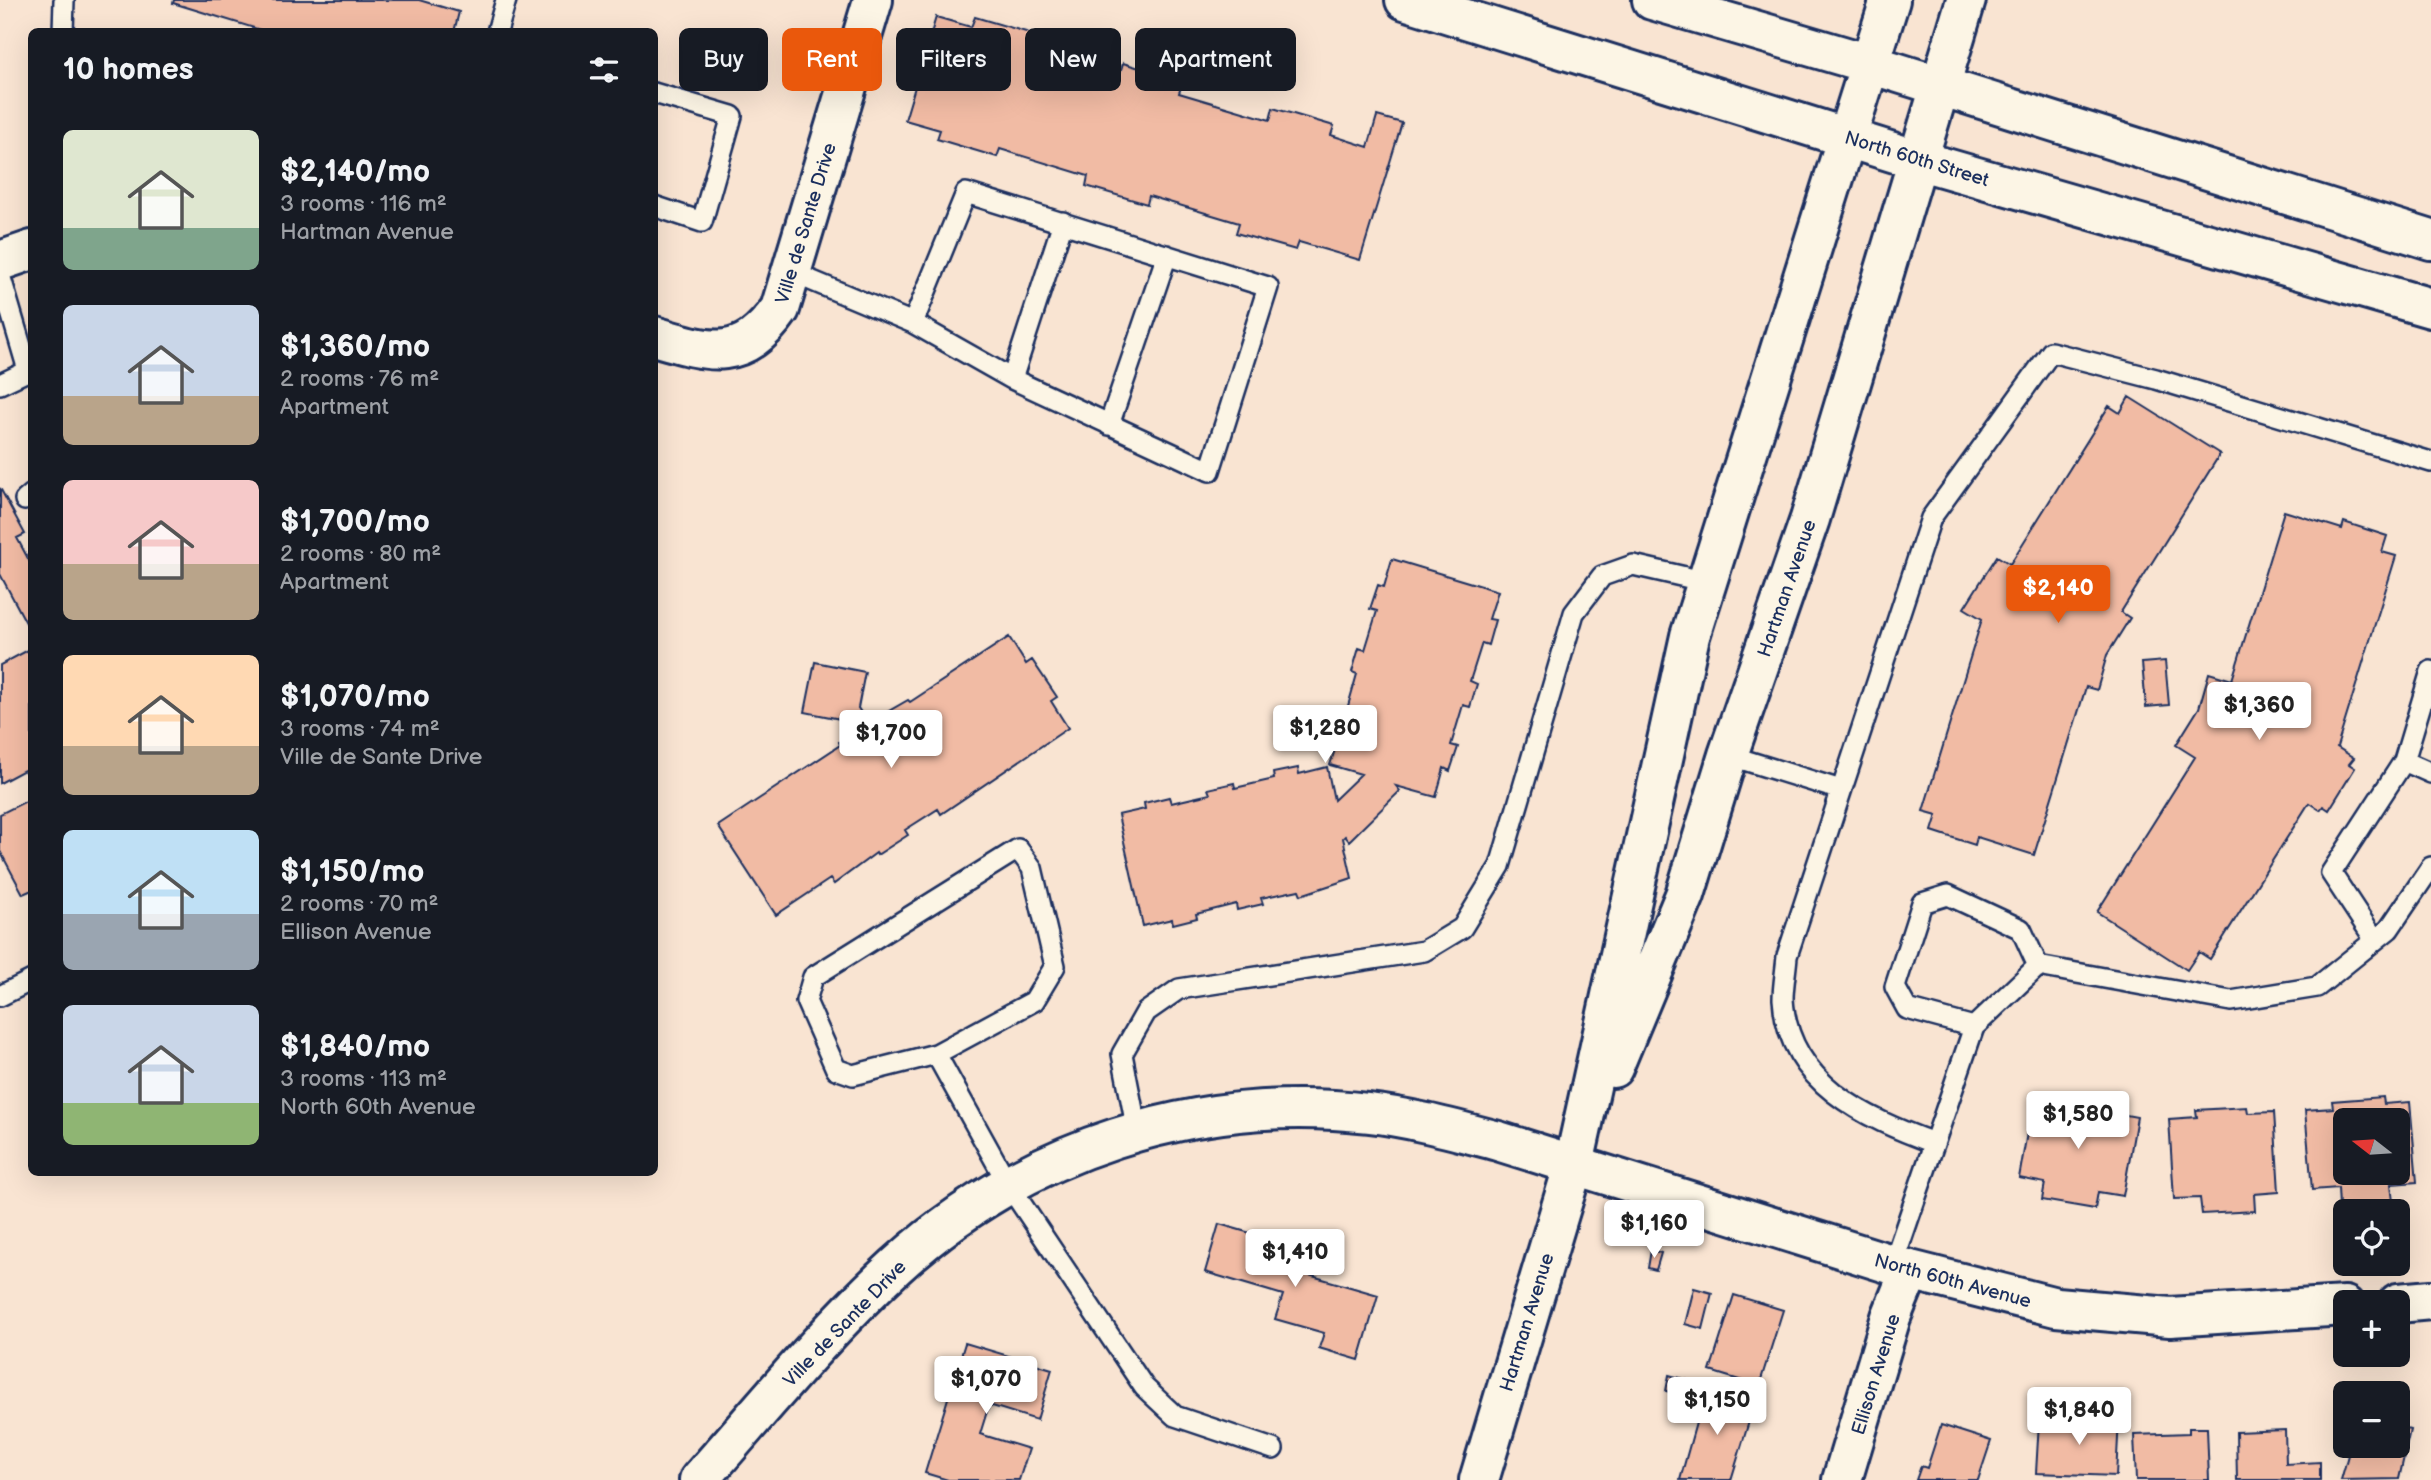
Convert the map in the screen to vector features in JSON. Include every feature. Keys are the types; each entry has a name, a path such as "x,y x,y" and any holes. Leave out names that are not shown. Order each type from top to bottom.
{"main road":[{"name":"Ville de Sante Drive","path":"658,337 705,351 731,349 754,339 780,309 873,0"},
{"name":"North 60th Street","path":"1405,0 1918,160 2431,308"},
{"path":"1652,0 1870,64 2431,240"},
{"name":"Hartman Avenue","path":"1479,1480 1574,1164 1690,636 1849,138 1890,0"},
{"name":"Hartman Avenue","path":"1574,1164 1685,895 1728,755 1810,519 1966,0"},
{"path":"0,261 28,251"},
{"name":"Ville de Sante Drive","path":"699,1480 896,1266 976,1203 1060,1157 1176,1121 1244,1111 1307,1109 1369,1113 1430,1123 1574,1164"},
{"name":"North 60th Avenue","path":"1574,1164 1902,1267 2056,1307 2117,1315 2170,1317 2333,1307"},
{"name":"Ellison Avenue","path":"1842,1480 1891,1317 1902,1267"},
{"path":"2410,1302 2431,1300"}],"lane":[{"path":"63,28 64,0"},
{"path":"498,28 506,0"},
{"path":"658,94 732,116 702,222 658,207"},
{"path":"791,272 913,324 1012,379 1210,471 1268,287 966,193 913,324"},
{"path":"1012,379 1063,222"},
{"path":"1109,425 1167,255"},
{"path":"0,275 28,363"},
{"path":"1934,1143 1889,1127 1833,1094 1812,1072 1789,1031 1783,999 1787,956 1931,517 2051,352 2156,379 2431,462"},
{"path":"0,384 28,370"},
{"path":"1137,1131 1122,1054 1146,1012 1179,989 1424,951 1462,928 1500,866 1574,612 1602,576 1633,565 1707,582"},
{"path":"2375,940 2331,873 2404,761 2431,671"},
{"path":"1728,755 1841,790"},
{"path":"2404,761 2431,773"},
{"path":"1018,849 1032,868 1055,966 1034,1001 936,1054 853,1075 836,1069 806,1001 813,978 1018,849"},
{"path":"2038,965 2231,1001 2316,987 2389,929 2431,867"},
{"path":"1974,1027 1906,1009 1895,987 1922,903 1948,895 2021,929 2038,965"},
{"path":"1902,1267 1934,1143 1974,1027 2038,965"},
{"path":"0,996 28,982"},
{"path":"936,1054 1008,1184 1144,1387 1175,1416 1273,1449"}],"building":[{"path":"174,0 419,0 459,12 455,28 254,28 173,3"},
{"path":"936,17 971,27 975,17 1025,32 1025,91 1121,91 1123,63 1135,67 1135,91 1180,91 1179,93 1270,120 1273,108 1334,126 1331,135 1368,147 1377,116 1402,123 1360,260 1299,242 1296,250 1236,233 1239,223 1149,196 1147,204 1086,186 1088,176 1000,149 997,157 937,139 940,130 905,120 914,91 1011,91 1011,28 933,28"},
{"path":"2129,397 2220,454 2121,612 2130,618 2107,655 2097,690 2086,687 2034,855 1977,837 1975,845 1932,831 1937,815 1923,811 1982,619 1964,608 1997,556 2010,564 2109,406 2120,413"},
{"path":"0,488 25,534 17,538 28,559 28,626 0,574"},
{"path":"2284,511 2342,529 2344,522 2387,536 2382,552 2396,556 2337,747 2354,758 2349,764 2355,768 2329,810 2323,806 2320,810 2309,803 2210,959 2199,952 2187,970 2097,912 2195,757 2176,745 2199,708 2209,673 2232,680"},
{"path":"1392,559 1498,591 1489,619 1495,620 1488,645 1482,643 1470,681 1477,684 1470,707 1463,705 1451,745 1458,747 1450,771 1444,768 1436,797 1396,786 1400,791 1349,841 1345,836 1343,838 1352,878 1301,895 1299,890 1261,898 1263,904 1237,910 1236,904 1196,914 1197,918 1173,924 1172,919 1143,926 1118,815 1145,809 1144,803 1169,797 1171,803 1210,794 1208,789 1234,783 1235,788 1274,779 1273,773 1298,768 1299,774 1327,767 1334,800 1361,774 1330,765 1339,737 1332,735 1340,711 1346,713 1357,674 1352,672 1359,648 1365,650 1377,611 1370,609 1378,585 1384,587"},
{"path":"1009,637 1026,664 1032,660 1057,697 1051,701 1068,728 941,814 938,809 905,830 908,835 877,855 876,853 834,884 830,879 776,915 718,826 840,745 839,742 850,735 840,719 805,712 815,662 865,672 858,708 868,723 908,700 910,702"},
{"path":"28,650 28,777 24,770 0,783 0,665"},
{"path":"2165,661 2169,705 2146,707 2142,663"},
{"path":"28,800 28,892 23,894 0,851 0,814"},
{"path":"2061,1097 2112,1105 2110,1112 2137,1117 2123,1196 2098,1192 2095,1209 2042,1200 2045,1183 2019,1178 2033,1099 2060,1103"},
{"path":"2383,1097 2384,1104 2410,1102 2417,1182 2410,1183 2410,1108 2333,1108 2332,1101"},
{"path":"2247,1107 2248,1113 2274,1112 2279,1192 2254,1194 2255,1211 2202,1214 2200,1198 2174,1199 2169,1119 2197,1117 2196,1110"},
{"path":"2333,1108 2333,1185 2391,1185 2393,1199 2339,1199 2338,1188 2312,1190 2305,1110"},
{"path":"1219,1224 1302,1248 1295,1271 1378,1295 1359,1360 1319,1348 1324,1333 1275,1319 1283,1295 1205,1272"},
{"path":"1651,1250 1661,1253 1656,1270 1648,1268"},
{"path":"1694,1288 1712,1293 1703,1329 1685,1324"},
{"path":"1734,1295 1783,1310 1759,1386 1710,1371"},
{"path":"965,1343 1052,1369 1037,1420 989,1405 980,1434 1029,1449 1019,1480 948,1480 925,1473"},
{"path":"1669,1375 1691,1381 1688,1396 1666,1391"},
{"path":"1706,1387 1755,1402 1731,1480 1680,1480"},
{"path":"2074,1417 2119,1418 2116,1476 2036,1473 2039,1421 2074,1422"},
{"path":"1941,1425 1991,1441 1978,1480 1916,1480 1921,1466 1927,1468"},
{"path":"2189,1428 2207,1428 2209,1480 2136,1480 2134,1435 2189,1433"},
{"path":"2285,1430 2286,1464 2320,1462 2320,1480 2237,1480 2236,1432"},
{"path":"2347,1458 2404,1458 2399,1479 2341,1480"}]}
